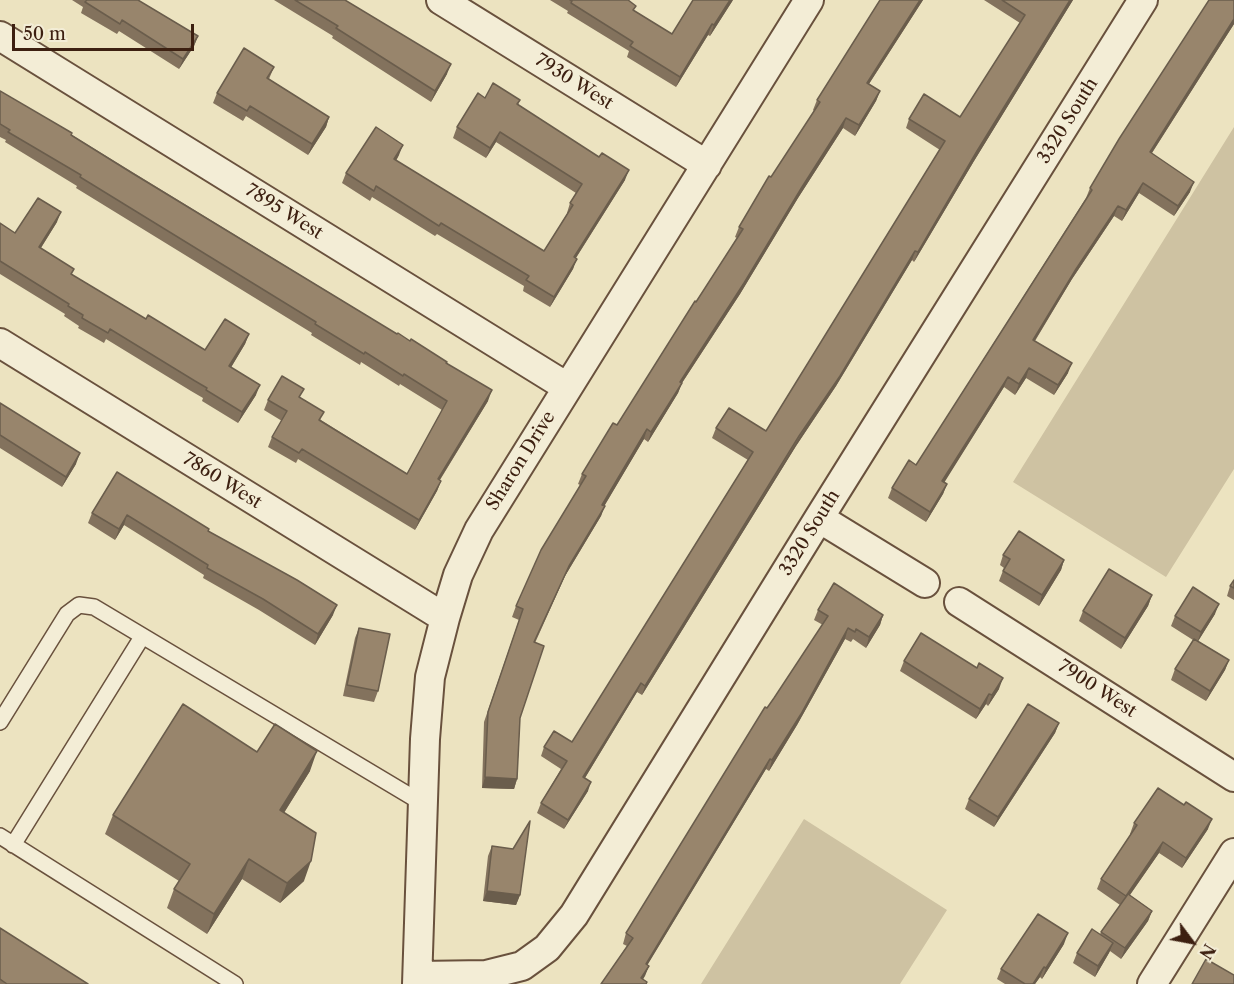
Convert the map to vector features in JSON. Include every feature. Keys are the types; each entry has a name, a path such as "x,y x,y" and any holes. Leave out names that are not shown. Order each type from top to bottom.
{"street":[{"name":"7930 West","path":"441,0 706,165"},
{"name":"Sharon Drive","path":"417,980 422,803 430,677 458,575 479,530 809,0"},
{"name":"3320 South","path":"417,980 495,974 522,966 547,948 574,915 1143,0"},
{"name":"7895 West","path":"0,36 567,387"},
{"name":"7860 West","path":"0,343 445,618"},
{"path":"819,518 925,583"},
{"name":"7900 West","path":"959,602 1234,777"},
{"path":"1152,984 1234,853"}],"lane":[{"path":"0,722 68,614 79,605 94,608 422,803"},
{"path":"142,637 6,840 235,984"}],"shaded area":[{"path":"1234,127 1234,469 1166,577 1013,482"},
{"path":"804,819 947,910 900,984 701,984"}],"building":[{"path":"87,0 138,0 198,36 183,59 122,20 120,24 85,2"},
{"path":"295,0 345,0 451,64 435,91"},
{"path":"570,0 628,0 636,6 633,10 672,34 693,0 730,0 714,25 712,24 680,77 630,46 633,42 571,3"},
{"path":"880,0 920,0 867,83 880,91 859,125 846,118 680,382 682,383 651,432 647,429 602,505 605,506 569,566 534,642 544,646 520,718 517,779 485,777 488,712 523,609 516,606 541,550 586,476 582,474 613,423 617,425 743,229 739,227 769,176 771,177 820,102 817,100"},
{"path":"1002,0 1070,0 918,252 915,251 840,376 799,436 645,686 641,683 583,777 591,782 568,820 541,803 567,761 544,747 554,731 572,742 753,452 716,428 729,408 766,431 945,141 909,119 924,94 960,117 1025,15"},
{"path":"1209,0 1234,0 1234,19 1150,152 1194,182 1178,206 1143,183 1126,210 1118,206 1033,340 1072,363 1058,385 1029,368 1019,384 1008,377 942,481 947,484 930,512 892,488 909,460 916,465 1092,190 1090,188 1119,139"},
{"path":"244,48 274,67 267,78 329,117 312,144 250,106 247,111 217,93"},
{"path":"493,83 520,100 517,104 599,157 602,153 629,170 574,257 577,259 554,297 526,280 529,276 441,223 439,226 376,186 374,191 346,173 376,127 403,145 394,159 544,251 573,205 570,203 582,184 500,132 490,148 457,127 478,93 485,98"},
{"path":"0,91 492,390 438,479 441,481 419,520 302,449 299,453 272,437 287,411 268,400 282,376 304,389 299,397 324,412 319,420 407,474 447,401 315,324 316,322 80,177 81,175 8,132 10,130 0,124"},
{"path":"38,198 61,212 39,247 74,269 71,274 146,319 148,315 205,350 225,319 249,334 229,366 260,385 242,412 110,329 108,333 82,318 83,315 68,306 69,304 0,261 0,223 15,233"},
{"path":"0,403 80,453 66,477 0,435"},
{"path":"117,472 209,529 208,531 337,605 318,634 263,599 207,568 208,565 127,515 119,529 92,513"},
{"path":"1019,531 1064,560 1042,595 1003,571 1010,559 1003,555"},
{"path":"1109,569 1152,595 1125,638 1083,611"},
{"path":"834,583 883,615 869,637 856,629 855,632 848,628 801,714 772,760 770,759 646,964 649,966 641,978 647,982 646,984 601,984 633,938 626,933 765,707 767,708 774,698 828,616 818,610"},
{"path":"1193,587 1219,604 1201,632 1175,616"},
{"path":"359,628 390,634 378,691 347,685"},
{"path":"921,633 977,668 979,663 1003,678 980,709 904,661"},
{"path":"1194,639 1229,660 1210,691 1175,669"},
{"path":"183,704 257,752 275,724 317,751 280,810 316,833 311,861 287,883 249,859 214,914 174,889 190,864 113,815"},
{"path":"1028,704 1059,723 998,817 969,799"},
{"path":"1158,788 1212,819 1186,858 1163,842 1126,896 1101,879 1137,825 1134,823"},
{"path":"530,821 520,895 487,891 492,846 513,849"},
{"path":"1128,894 1152,911 1125,948 1101,932"},
{"path":"1038,914 1068,933 1033,984 1025,984 1001,969"},
{"path":"0,928 88,984 7,984 0,979"},
{"path":"1092,929 1113,943 1098,966 1077,953"},
{"path":"1206,959 1234,975 1234,984 1192,984"}]}
